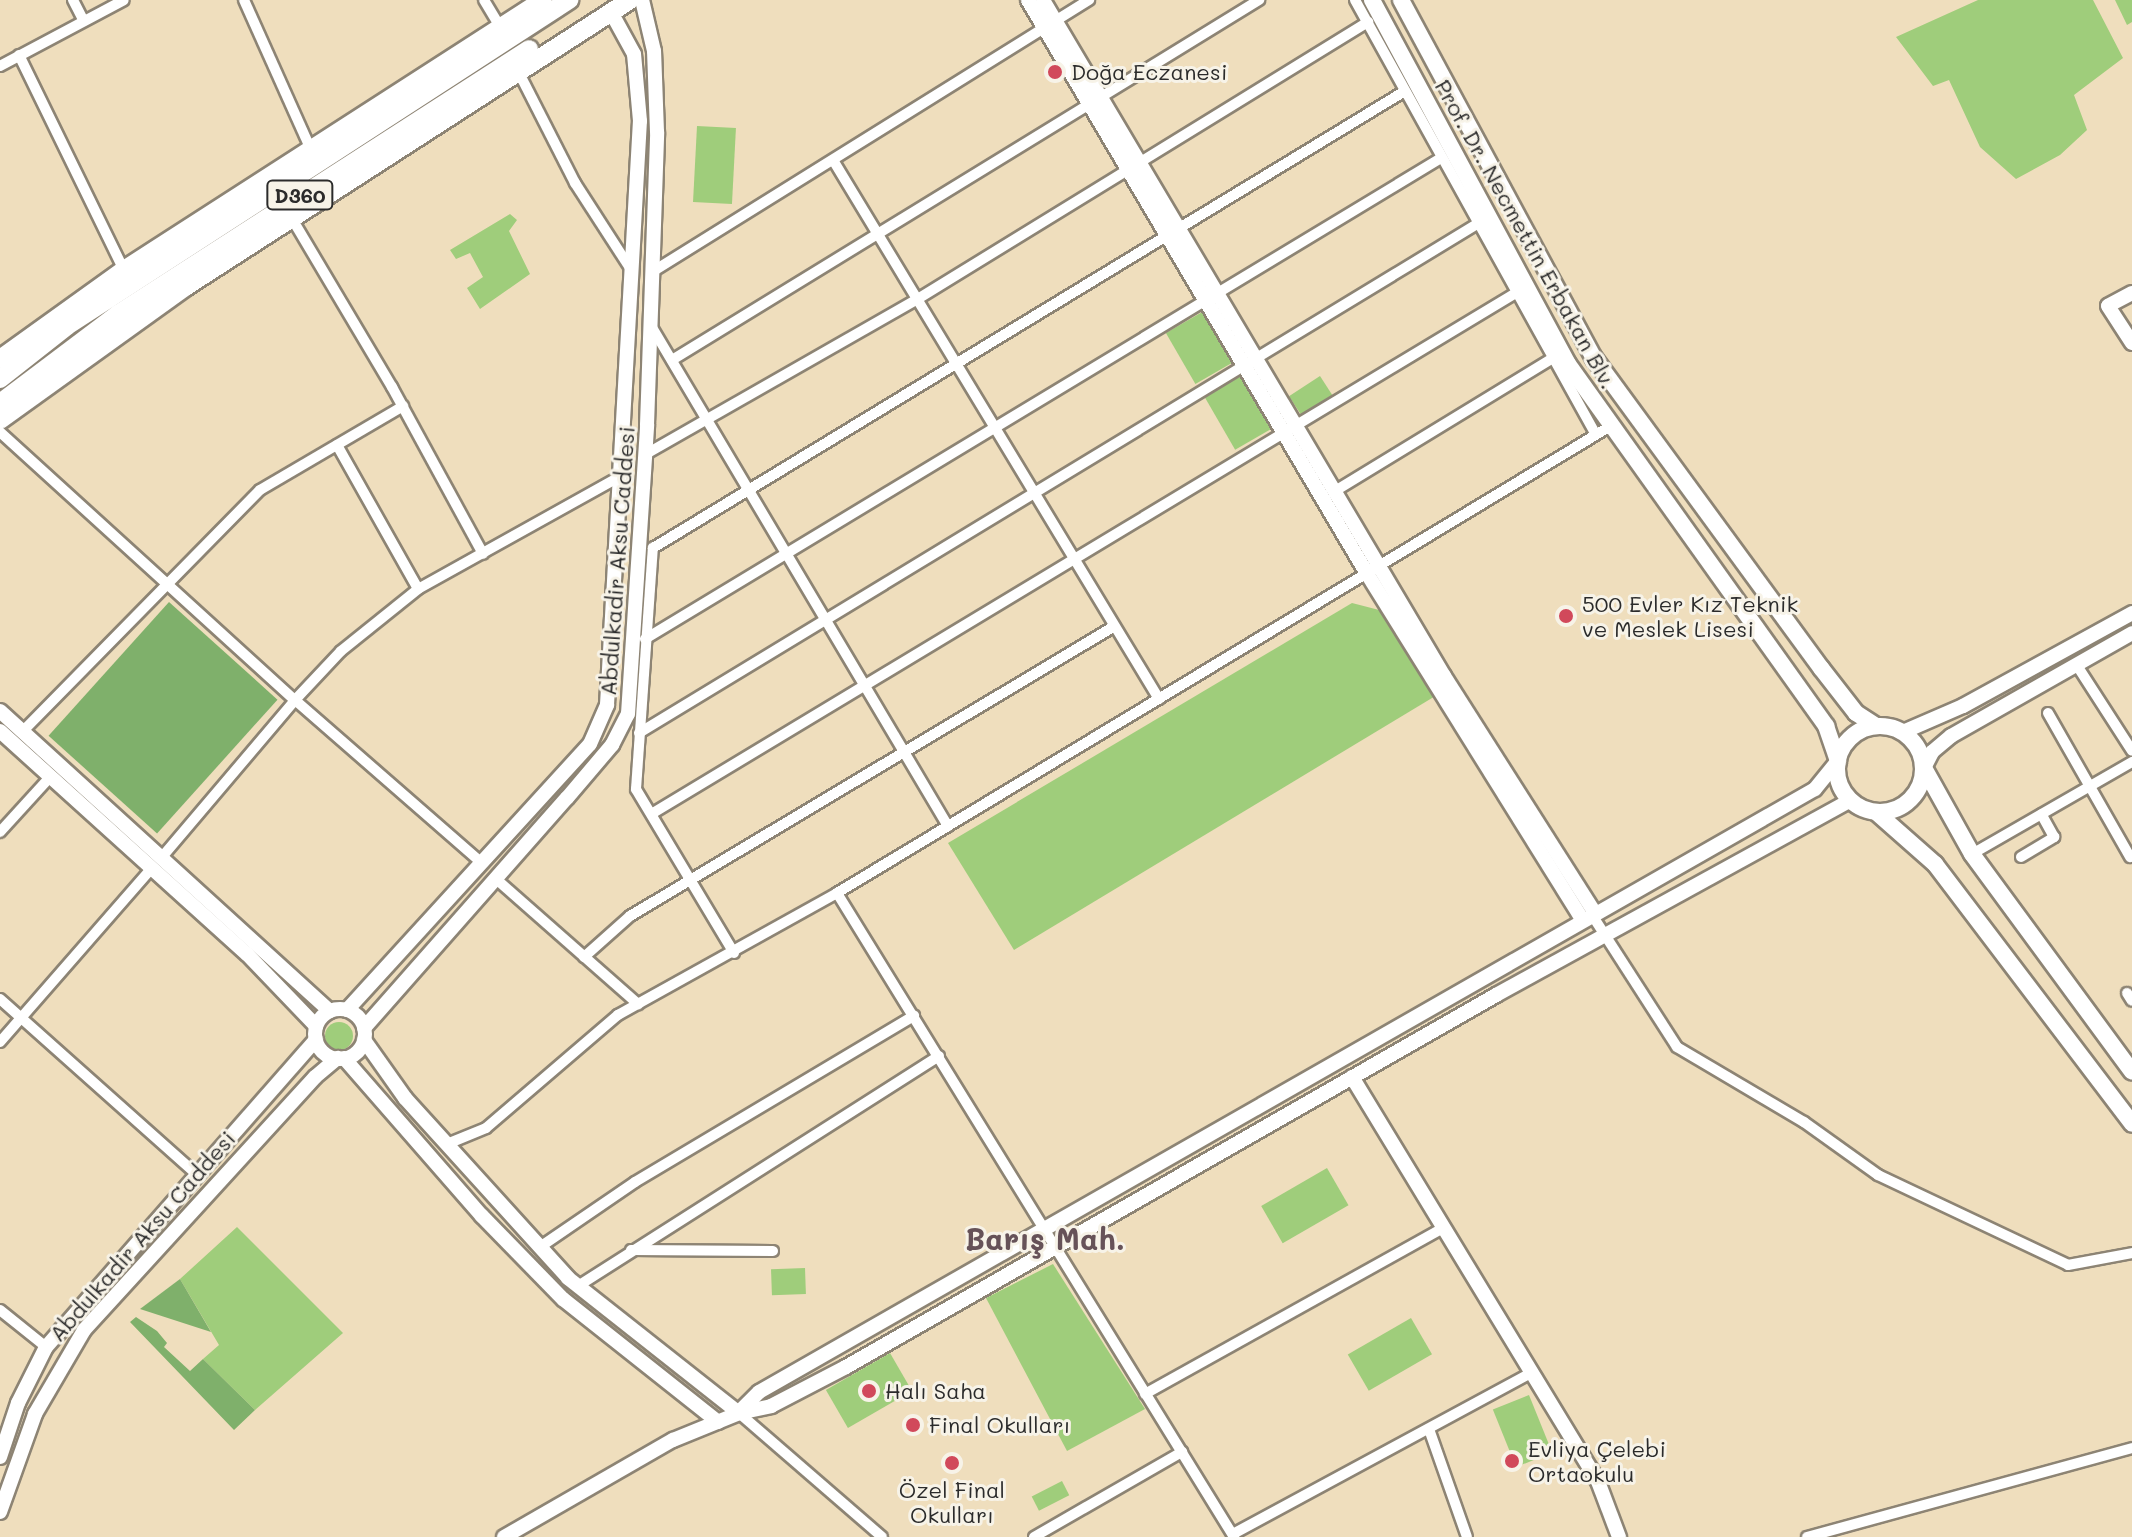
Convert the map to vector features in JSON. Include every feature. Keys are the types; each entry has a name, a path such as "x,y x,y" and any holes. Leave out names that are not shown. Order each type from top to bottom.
{"highway":[{"path":"0,359 124,270 543,0"},
{"name":"D360","path":"0,379 67,326 569,0"},
{"path":"0,420 100,345 291,217 518,71 609,6 630,0"},
{"name":"D360","path":"0,403 197,261 609,6"}],"main road":[{"name":"Abdulkadir Aksu Caddesi","path":"364,1034 623,727 631,700 642,639 657,132 650,37 642,0"},
{"path":"1028,0 1050,24 1094,100 1126,169 1173,231"},
{"path":"1043,0 1050,24"},
{"name":"Prof. Dr. Necmettin Erbakan Blv.","path":"1372,0 1602,430 1826,726 1838,761"},
{"name":"Prof. Dr. Necmettin Erbakan Blv.","path":"1401,0 1594,358 1838,690 1856,713 1876,726"},
{"name":"Abdulkadir Aksu Caddesi","path":"347,1010 482,863 600,727 612,670 639,76 625,34 609,6"},
{"path":"625,34 628,26 639,24 650,37"},
{"path":"1094,100 1140,161 1173,231 1372,568 1590,916"},
{"path":"2132,293 2108,306 2132,343"},
{"path":"1291,428 1335,491 1372,568"},
{"path":"1903,732 1975,699 2132,613"},
{"path":"1876,812 1904,805 1915,795 1924,768 1941,743 2132,633"},
{"path":"0,711 247,954 316,1033 324,1053 341,1058 464,1197 555,1292 718,1422"},
{"path":"739,1413 759,1392 1815,789 1838,761 1851,737 1876,726 1903,732 1914,741 1924,768 1972,854 2132,1072"},
{"path":"0,731 50,777 330,1011 347,1010 364,1034 380,1068 540,1247 578,1286 739,1413"},
{"path":"1838,761 1842,789 1851,800 1876,812 1935,864 2132,1124"},
{"path":"504,1537 673,1440 739,1413 771,1406 1057,1250 1352,1077 1851,800"},
{"path":"316,1033 330,1011"},
{"name":"Abdulkadir Aksu Caddesi","path":"0,1457 18,1403 46,1347 199,1176 316,1033"},
{"path":"341,1058 357,1052 364,1034"},
{"name":"Abdulkadir Aksu Caddesi","path":"0,1512 35,1414 76,1339 224,1174 341,1058"},
{"path":"1352,1077 1599,1484 1619,1537"}],"street":[{"path":"73,0 83,20"},
{"path":"0,66 124,0"},
{"path":"244,0 311,150"},
{"path":"484,0 500,27"},
{"path":"652,272 1089,0"},
{"path":"672,360 1259,0"},
{"path":"447,1144 486,1128 582,1043 638,1004 837,893 1602,430 1550,360 1355,0"},
{"path":"646,454 707,422 916,300 1368,22"},
{"path":"19,55 124,270"},
{"path":"518,71 575,183 632,272"},
{"path":"734,953 693,877 636,789 642,639 653,548 1405,91"},
{"path":"642,639 1441,158"},
{"path":"833,160 954,365 1159,699"},
{"path":"291,217 403,406 483,554"},
{"path":"639,733 1477,224"},
{"path":"653,813 1514,294"},
{"path":"649,322 862,689 948,826"},
{"path":"1335,491 1550,360"},
{"path":"23,731 170,587 260,490 403,406"},
{"path":"0,432 295,700 482,863"},
{"path":"337,445 418,589"},
{"path":"0,1042 295,700 341,651 418,589 621,476"},
{"path":"584,957 616,926 693,877 1113,627"},
{"path":"2076,664 2132,751"},
{"path":"2048,713 2130,857"},
{"path":"1972,854 2132,762"},
{"path":"0,832 50,777"},
{"path":"2021,857 2054,837 2041,814"},
{"path":"495,878 638,1004"},
{"path":"837,893 1233,1536 1430,1432 1533,1372"},
{"path":"1590,916 1677,1047 1804,1122 1878,1175 2068,1265 2132,1253"},
{"path":"0,999 199,1176"},
{"path":"540,1247 635,1182 914,1016"},
{"path":"578,1286 939,1056"},
{"path":"1145,1394 1443,1228"},
{"path":"631,1250 773,1251"},
{"path":"0,1310 46,1347"},
{"path":"739,1413 882,1537"},
{"path":"1430,1432 1467,1537"},
{"path":"1807,1537 2132,1448"},
{"path":"1034,1537 1182,1452"}],"green space":[{"path":"1978,0 2093,0 2123,58 2074,95 2087,130 2060,155 2016,179 1980,147 1949,80 1933,86 1896,37"},
{"path":"2115,0 2132,0 2132,22 2127,25"},
{"path":"697,126 736,128 732,204 693,202"},
{"path":"510,214 517,220 509,231 530,274 480,309 467,288 483,277 470,253 456,259 450,250"},
{"path":"1204,311 1234,362 1195,384 1166,333"},
{"path":"1241,376 1272,429 1235,450 1205,397"},
{"path":"1320,376 1333,396 1302,416 1289,396"},
{"path":"169,602 277,700 157,833 49,736"},
{"path":"1352,603 1383,611 1437,695 1014,950 948,843"},
{"path":"339,1022 349,1026 353,1036 349,1046 339,1050 329,1046 325,1036 329,1026"},
{"path":"1327,1168 1348,1205 1283,1243 1261,1206"},
{"path":"237,1227 343,1333 255,1410 203,1359 219,1345 180,1279"},
{"path":"1053,1264 1145,1409 1067,1451 986,1298"},
{"path":"805,1268 806,1294 772,1295 771,1269"},
{"path":"180,1279 211,1332 140,1309"},
{"path":"136,1317 157,1331 167,1343 164,1347 190,1371 203,1359 255,1410 234,1430 130,1322"},
{"path":"1411,1318 1432,1354 1369,1391 1348,1354"},
{"name":"Halı Saha","path":"890,1353 912,1391 848,1428 826,1390"},
{"path":"1529,1395 1552,1452 1516,1467 1493,1410"},
{"path":"1062,1481 1069,1495 1039,1511 1032,1496"}],"place":[{"name":"Doğa Eczanesi","path":"1055,72"},
{"name":"500 Evler Kız Teknik ve Meslek Lisesi","path":"1566,616"},
{"name":"Halı Saha","path":"869,1391"},
{"name":"Final Okulları","path":"913,1425"},
{"name":"Evliya Çelebi Ortaokulu","path":"1512,1461"},
{"name":"Özel Final Okulları","path":"952,1463"}],"district":[{"name":"Barış Mah.","path":"1045,1238"}]}
